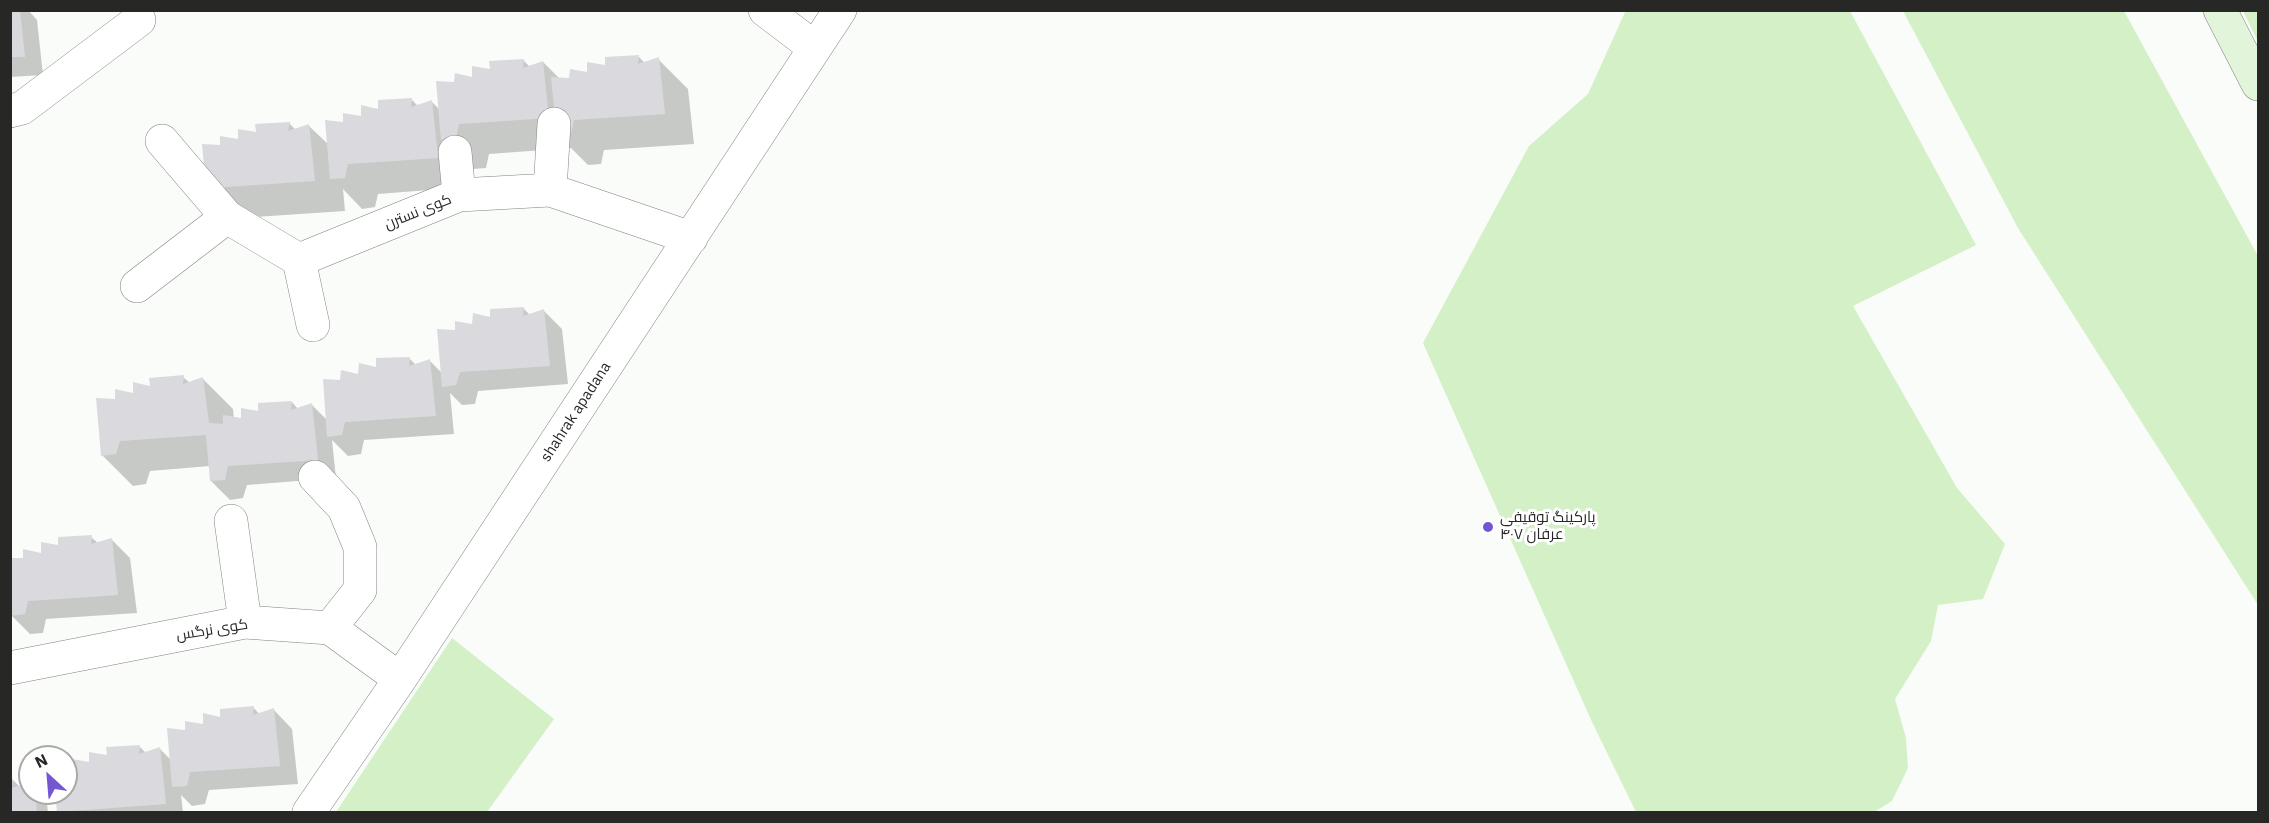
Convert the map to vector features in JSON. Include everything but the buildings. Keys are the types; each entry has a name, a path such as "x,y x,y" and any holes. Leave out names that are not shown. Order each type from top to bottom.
{"main road":[{"path":"2220,10 2259,84"}],"street":[{"path":"765,10 815,48"},
{"name":"shahrak apadana","path":"309,813 400,679 840,10"},
{"path":"10,111 22,108 145,14"},
{"path":"549,190 554,124"},
{"path":"162,141 227,217 299,260 313,324"},
{"path":"455,152 459,195"},
{"name":"کوی نسترن","path":"299,260 459,195 549,190 691,238"},
{"path":"137,286 227,217"},
{"path":"315,477 344,508 360,547 360,590 330,628 400,679"},
{"path":"231,521 245,622"},
{"name":"کوی نرگس","path":"10,668 245,622 330,628"}],"green space":[{"path":"1626,10 1850,11 1976,245 1853,306 1957,488 2005,544 1983,599 1938,605 1931,641 1895,699 1906,738 1908,768 1892,801 1874,812 1636,812 1592,722 1423,343 1529,146 1588,94"},
{"path":"1903,11 2124,11 2258,256 2258,605 2018,228"},
{"path":"2243,11 2258,11 2258,42"},
{"path":"452,638 554,719 487,812 336,812"}],"place":[{"name":"پارکینگ توقیفی عرفان ۴۰۷","path":"1488,527"}]}
